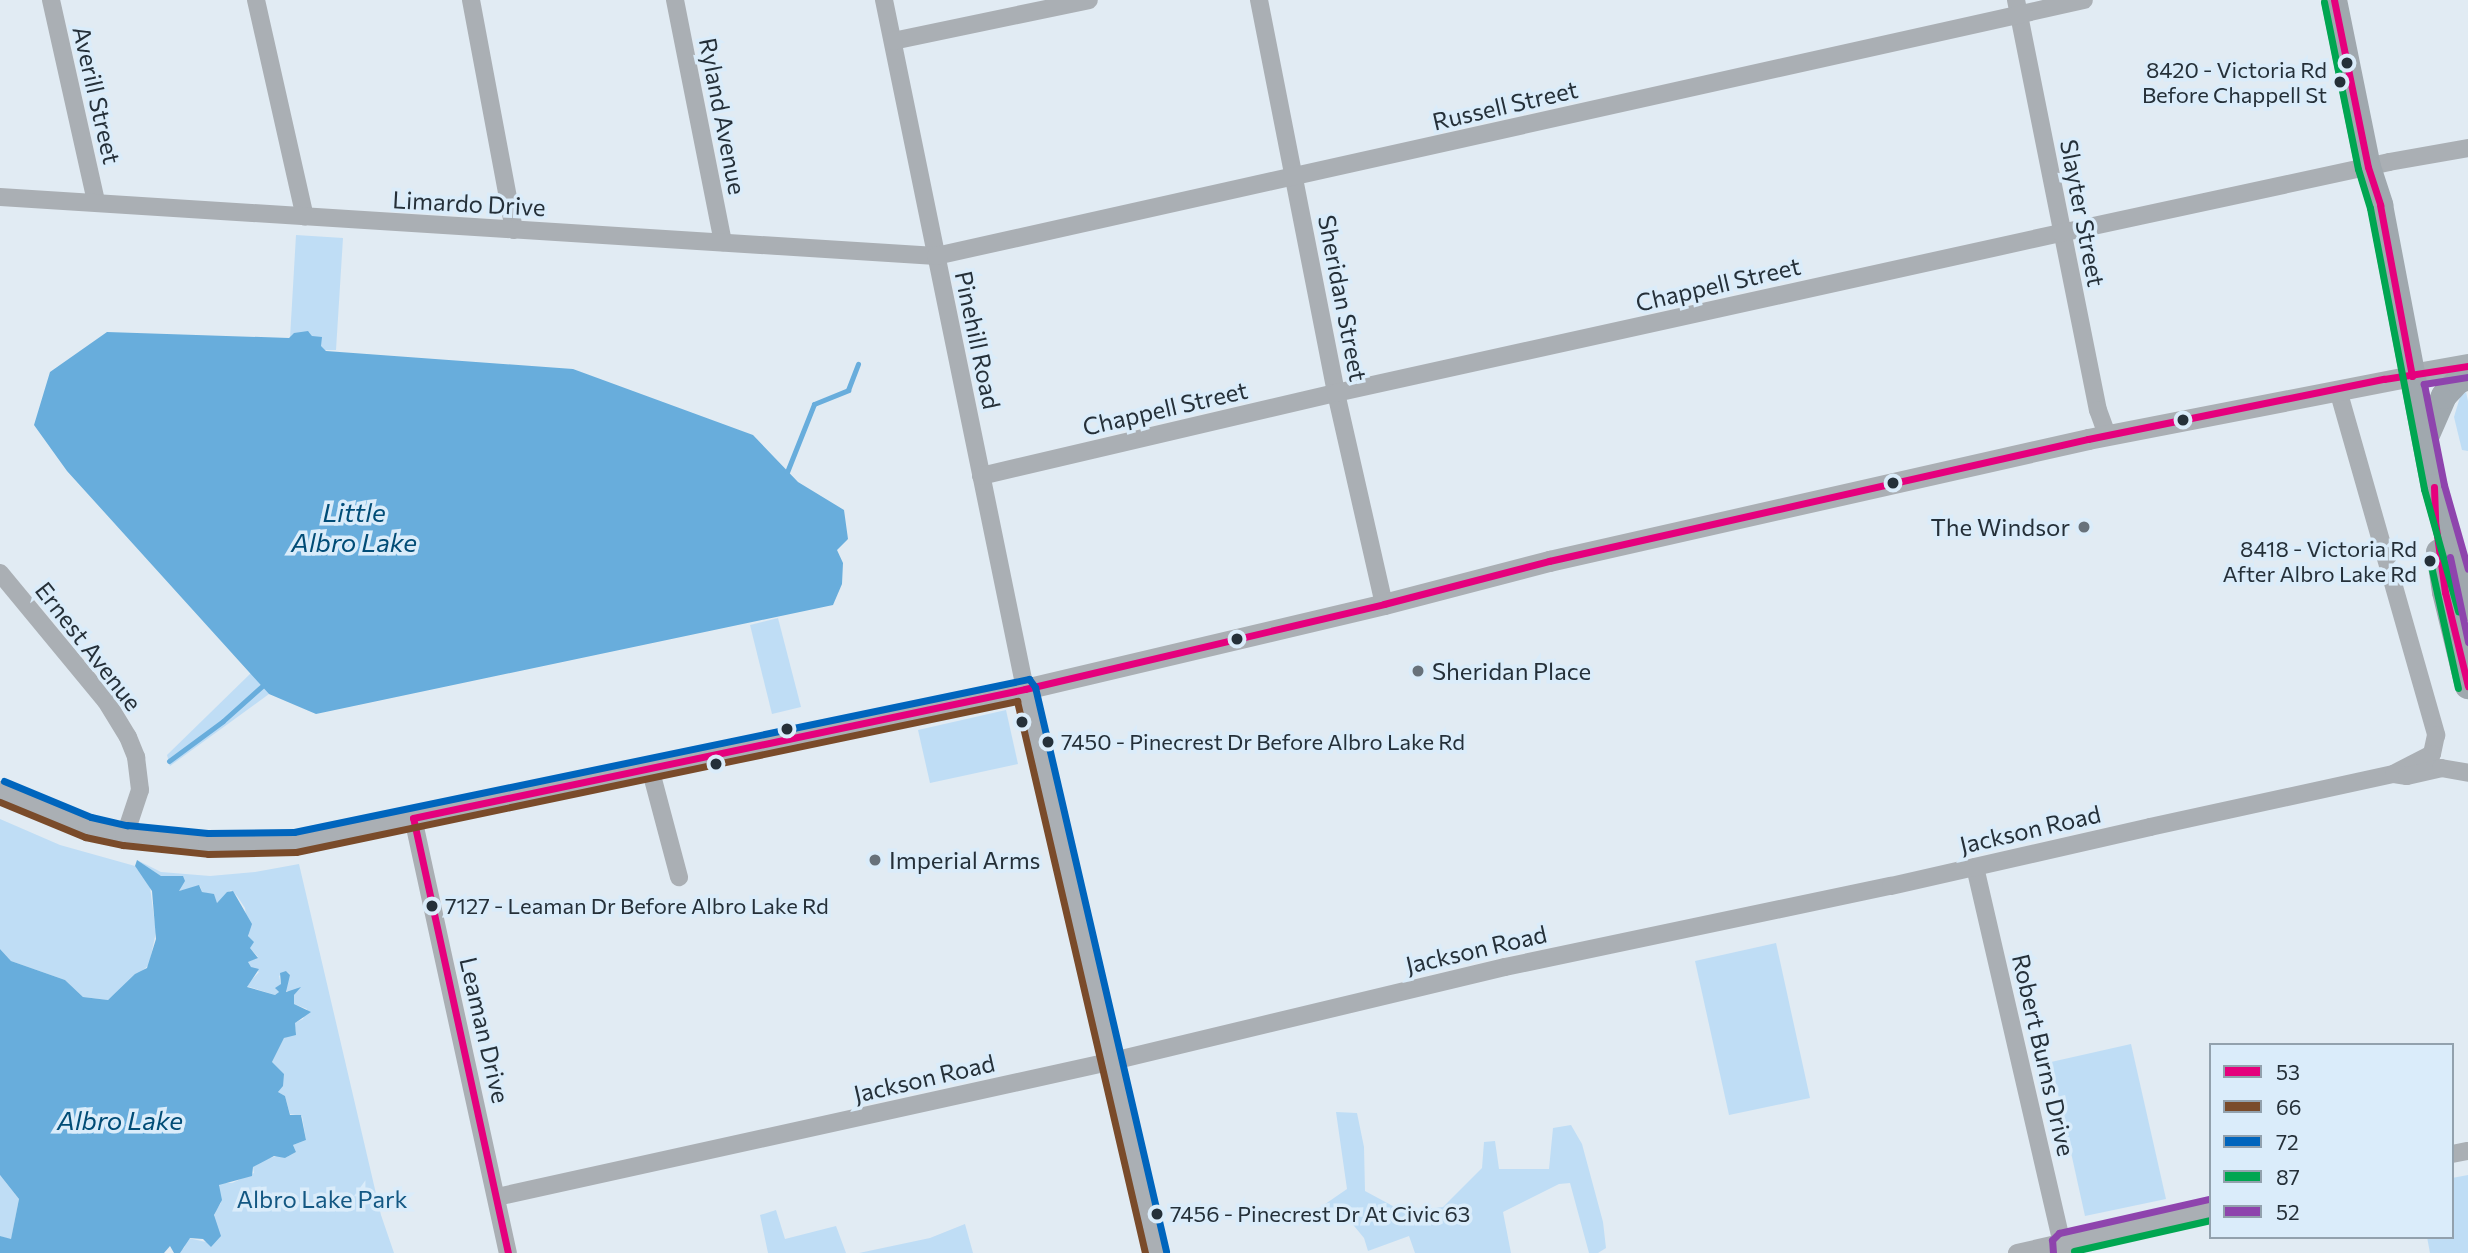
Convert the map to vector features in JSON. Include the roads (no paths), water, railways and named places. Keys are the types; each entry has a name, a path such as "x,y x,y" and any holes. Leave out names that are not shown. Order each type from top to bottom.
{"main road":[{"path":"2334,0 2368,167 2380,205 2434,487 2468,608"},
{"path":"2412,376 2468,366"},
{"path":"2426,437 2444,396 2458,382 2468,377"},
{"path":"2434,487 2435,521 2445,592 2468,686"}],"street":[{"name":"Averill Street","path":"51,0 96,202"},
{"path":"256,0 304,217"},
{"path":"471,0 514,230"},
{"name":"Ryland Avenue","path":"674,0 723,242"},
{"name":"Pinehill Road","path":"884,0 1025,689 1156,1253"},
{"path":"893,41 1089,0"},
{"name":"Sheridan Street","path":"1259,0 1336,393 1384,604"},
{"name":"Russell Street","path":"936,256 1294,177 2017,7 2084,0"},
{"name":"Slayter Street","path":"2017,7 2098,410 2107,435"},
{"name":"Chappell Street","path":"981,476 1336,393 2061,233 2468,148"},
{"name":"Limardo Drive","path":"0,197 936,256"},
{"path":"0,791 88,827 125,835 208,844 295,842 1025,689 1384,604 1549,561 2107,435 2412,376"},
{"path":"2338,390 2436,735 2432,754 2394,774"},
{"name":"Ernest Avenue","path":"0,573 106,701 128,737 136,757 139,790 125,835"},
{"path":"649,768 679,877"},
{"name":"Jackson Road","path":"497,1197 1113,1061 1505,967 2394,774 2407,776 2441,768 2468,773"},
{"name":"Leaman Drive","path":"412,818 508,1253"},
{"name":"Robert Burns Drive","path":"1975,867 2063,1248"},
{"path":"2017,1253 2063,1248 2209,1210"}],"water":[{"name":"Little Albro Lake","path":"308,331 312,336 322,337 321,346 326,351 573,369 753,435 798,482 844,510 848,539 837,550 843,563 842,584 833,605 316,714 269,694 67,471 34,425 50,372 107,332 289,338 294,333"},
{"name":"Albro Lake","path":"137,860 161,876 183,876 185,881 179,891 199,885 202,892 214,894 217,903 227,892 233,891 252,924 248,936 254,942 250,948 258,958 248,962 251,967 259,969 247,987 275,995 279,992 275,988 281,984 280,973 286,971 290,975 286,992 301,987 294,995 294,1004 311,1012 295,1023 296,1035 284,1038 272,1062 284,1074 283,1086 278,1092 285,1096 290,1115 301,1115 306,1140 293,1145 296,1152 285,1158 274,1156 253,1167 252,1176 219,1185 222,1200 214,1215 221,1236 211,1247 203,1239 190,1238 180,1253 174,1253 170,1246 164,1253 0,1253 0,1236 11,1239 19,1199 0,1175 0,949 11,961 65,980 83,997 108,1000 135,974 147,968 156,939 152,891 135,866"}],"waterway":[{"path":"787,472 814,404 848,390 858,364"},
{"path":"169,761 223,721 262,686"}],"place":[{"name":"8420 - Victoria Rd Before Chappell St","path":"2340,82"},
{"name":"The Windsor","path":"2084,527"},
{"name":"8418 - Victoria Rd After Albro Lake Rd","path":"2430,561"},
{"name":"Sheridan Place","path":"1418,671"},
{"name":"7450 - Pinecrest Dr Before Albro Lake Rd","path":"1048,742"},
{"name":"Imperial Arms","path":"875,860"},
{"name":"7127 - Leaman Dr Before Albro Lake Rd","path":"432,906"},
{"name":"7456 - Pinecrest Dr At Civic 63","path":"1157,1214"}],"park label":[{"name":"Albro Lake Park","path":"322,1199"}]}
